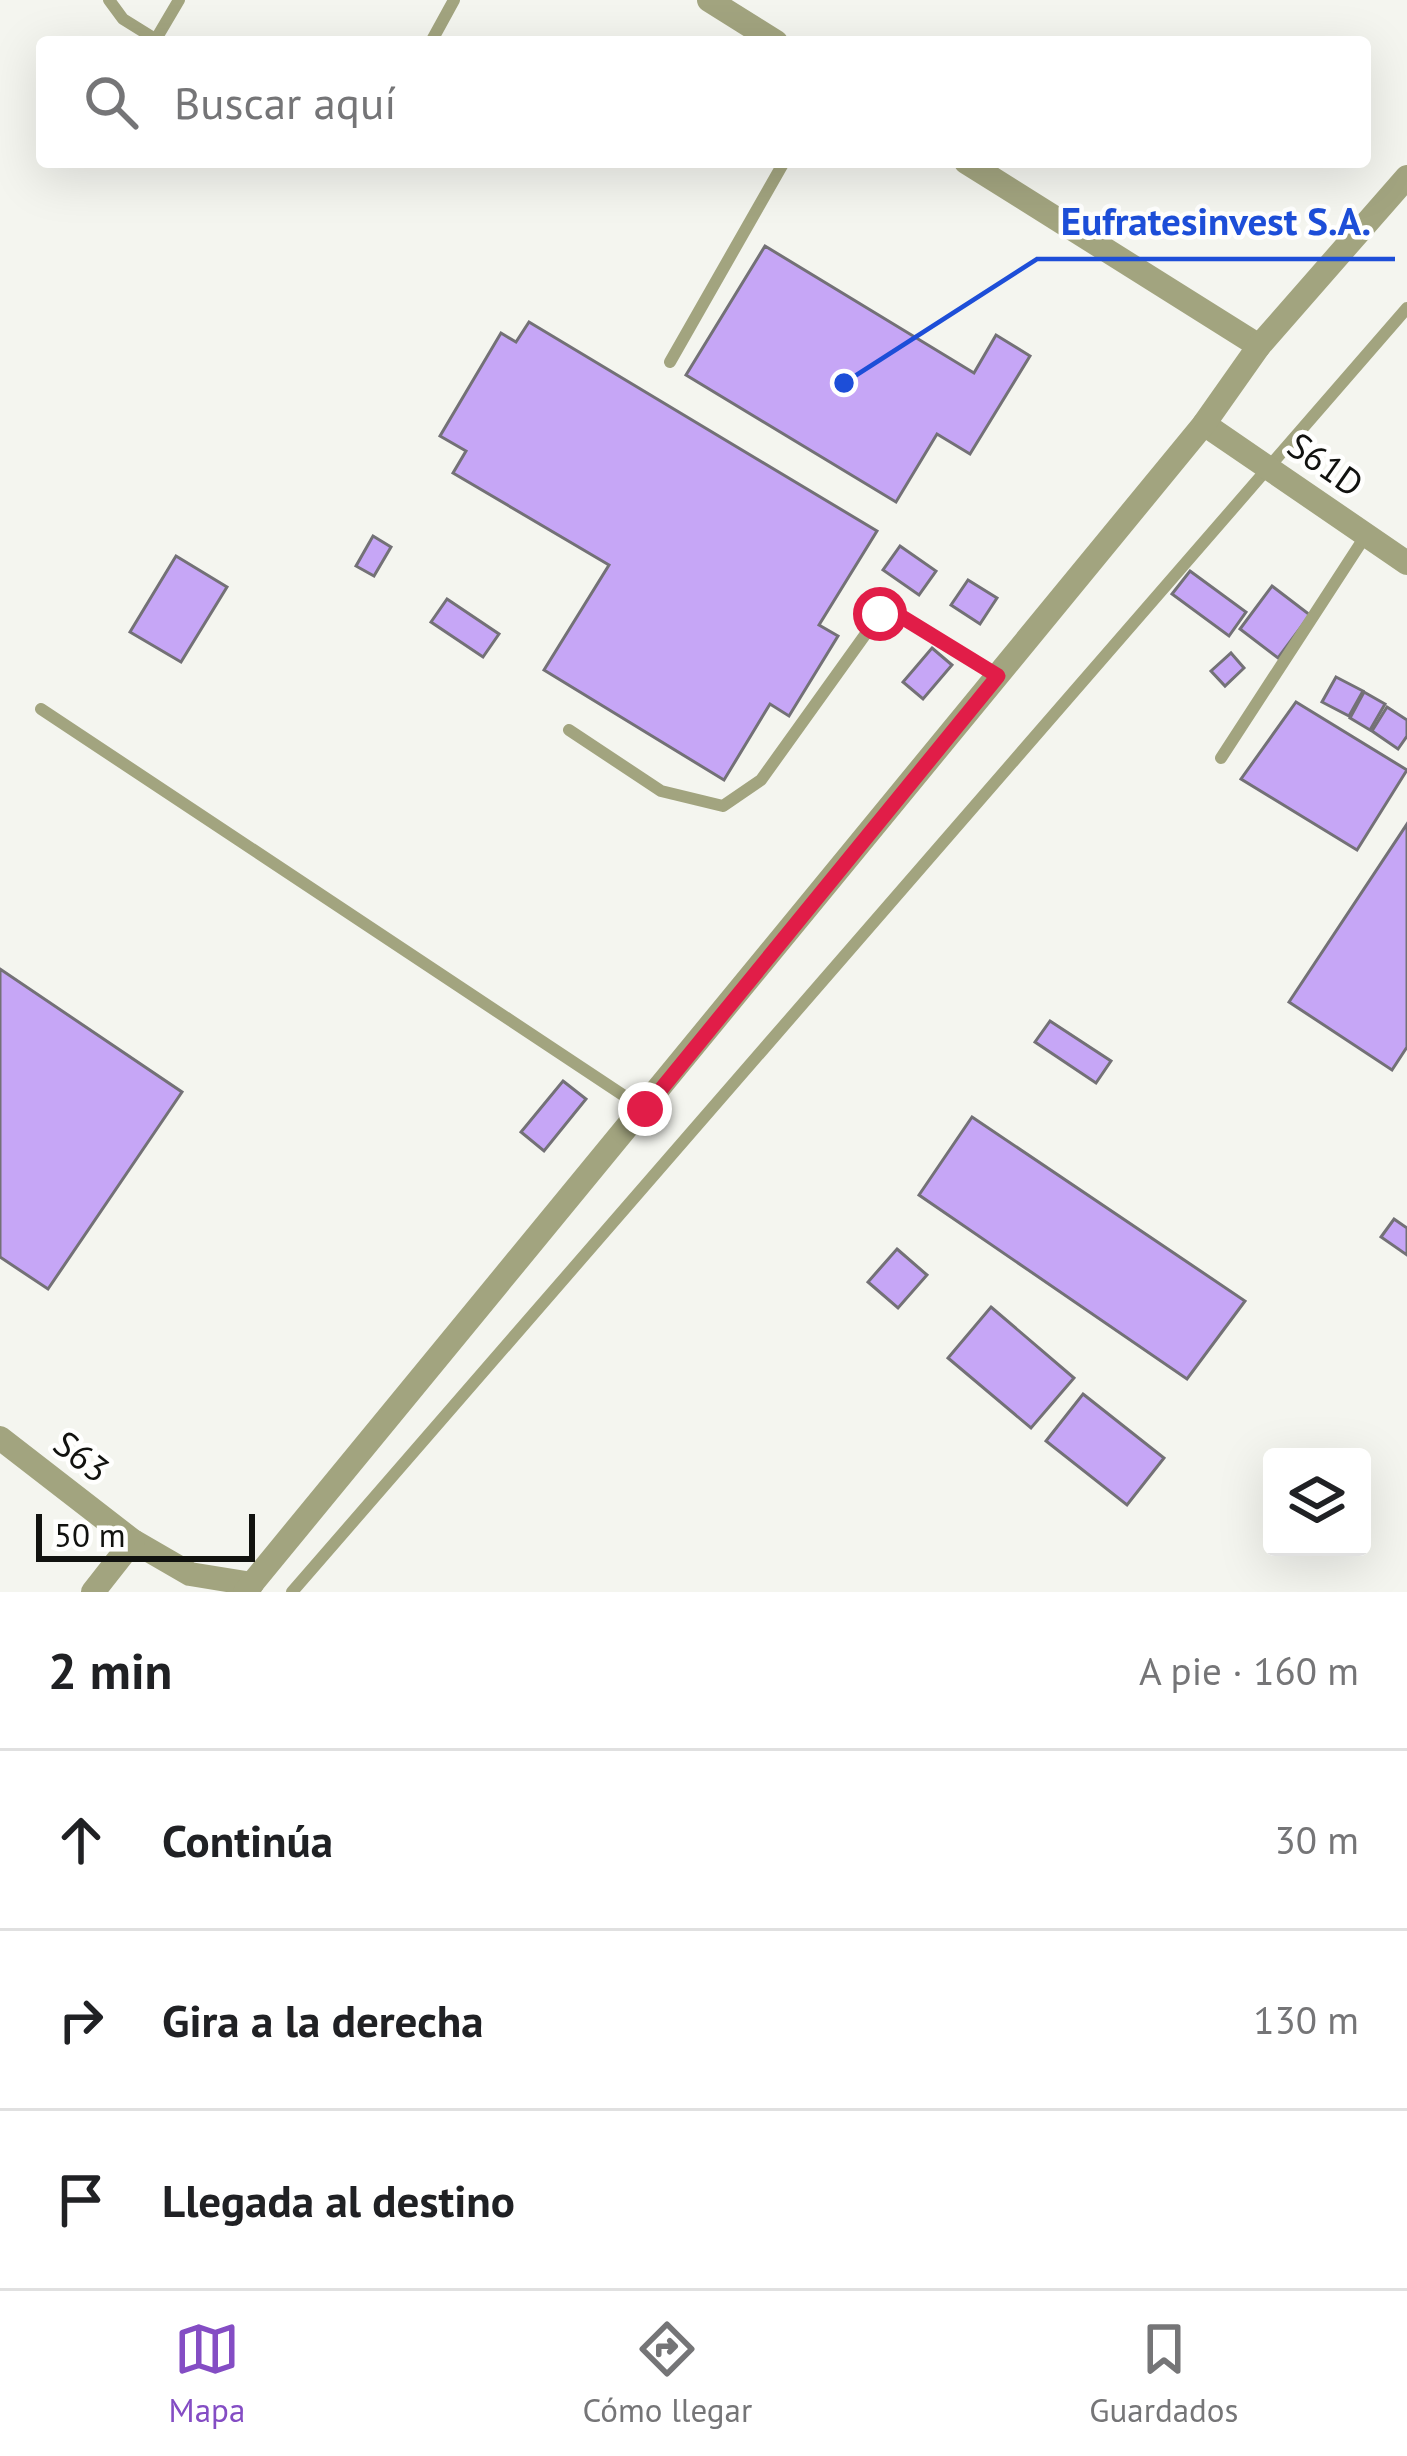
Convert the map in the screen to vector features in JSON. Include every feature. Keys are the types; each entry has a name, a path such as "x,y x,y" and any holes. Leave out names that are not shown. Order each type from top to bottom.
{"street":[{"path":"709,0 766,36"},
{"path":"977,168 1259,346"},
{"path":"248,1588 1204,424 1259,346 1407,177"},
{"name":"S61D","path":"1204,424 1407,563"},
{"name":"S63","path":"0,1438 183,1583 248,1588"},
{"path":"93,1592 133,1541"}],"lane":[{"path":"109,0 123,19 151,36"},
{"path":"160,36 179,0"},
{"path":"434,36 454,0"},
{"path":"670,362 781,168"},
{"path":"292,1592 1407,308"},
{"path":"1221,758 1366,535"},
{"path":"569,730 680,800 723,806 761,780 880,614 897,614 998,676"},
{"path":"40,709 645,1109"}],"building":[{"path":"765,246 974,373 996,335 1030,356 970,454 937,434 896,502 686,375"},
{"path":"529,322 877,531 819,625 838,636 789,716 770,704 724,780 544,670 609,565 453,473 466,451 440,436 501,333 516,342"},
{"path":"373,536 391,547 374,576 356,566"},
{"path":"900,546 936,571 919,595 883,570"},
{"path":"176,556 227,587 181,662 130,632"},
{"path":"1190,571 1246,612 1229,636 1172,594"},
{"path":"968,580 997,598 980,624 951,605"},
{"path":"1272,586 1310,615 1278,658 1240,629"},
{"path":"447,599 499,634 483,657 431,622"},
{"path":"932,648 952,665 923,699 903,682"},
{"path":"1231,653 1244,668 1225,686 1211,671"},
{"path":"1336,677 1363,691 1349,716 1322,702"},
{"path":"1364,692 1385,704 1370,730 1350,718"},
{"path":"1296,702 1407,770 1357,850 1241,779"},
{"path":"1387,707 1407,720 1407,736 1398,749 1372,731"},
{"path":"1407,824 1407,1047 1392,1070 1289,1002"},
{"path":"0,969 182,1092 48,1289 0,1257"},
{"path":"1050,1021 1111,1061 1096,1083 1035,1042"},
{"path":"563,1081 586,1099 544,1151 521,1132"},
{"path":"972,1117 1245,1301 1187,1379 919,1195"},
{"path":"1394,1219 1407,1228 1407,1255 1381,1237"},
{"path":"897,1249 927,1275 898,1308 868,1282"},
{"path":"991,1307 1074,1378 1031,1428 948,1358"},
{"path":"1083,1394 1164,1458 1127,1505 1046,1441"}],"place":[{"name":"Eufratesinvest S.A.","path":"844,383"}],"route":[{"path":"645,1109 998,676 897,614 880,614"}]}
